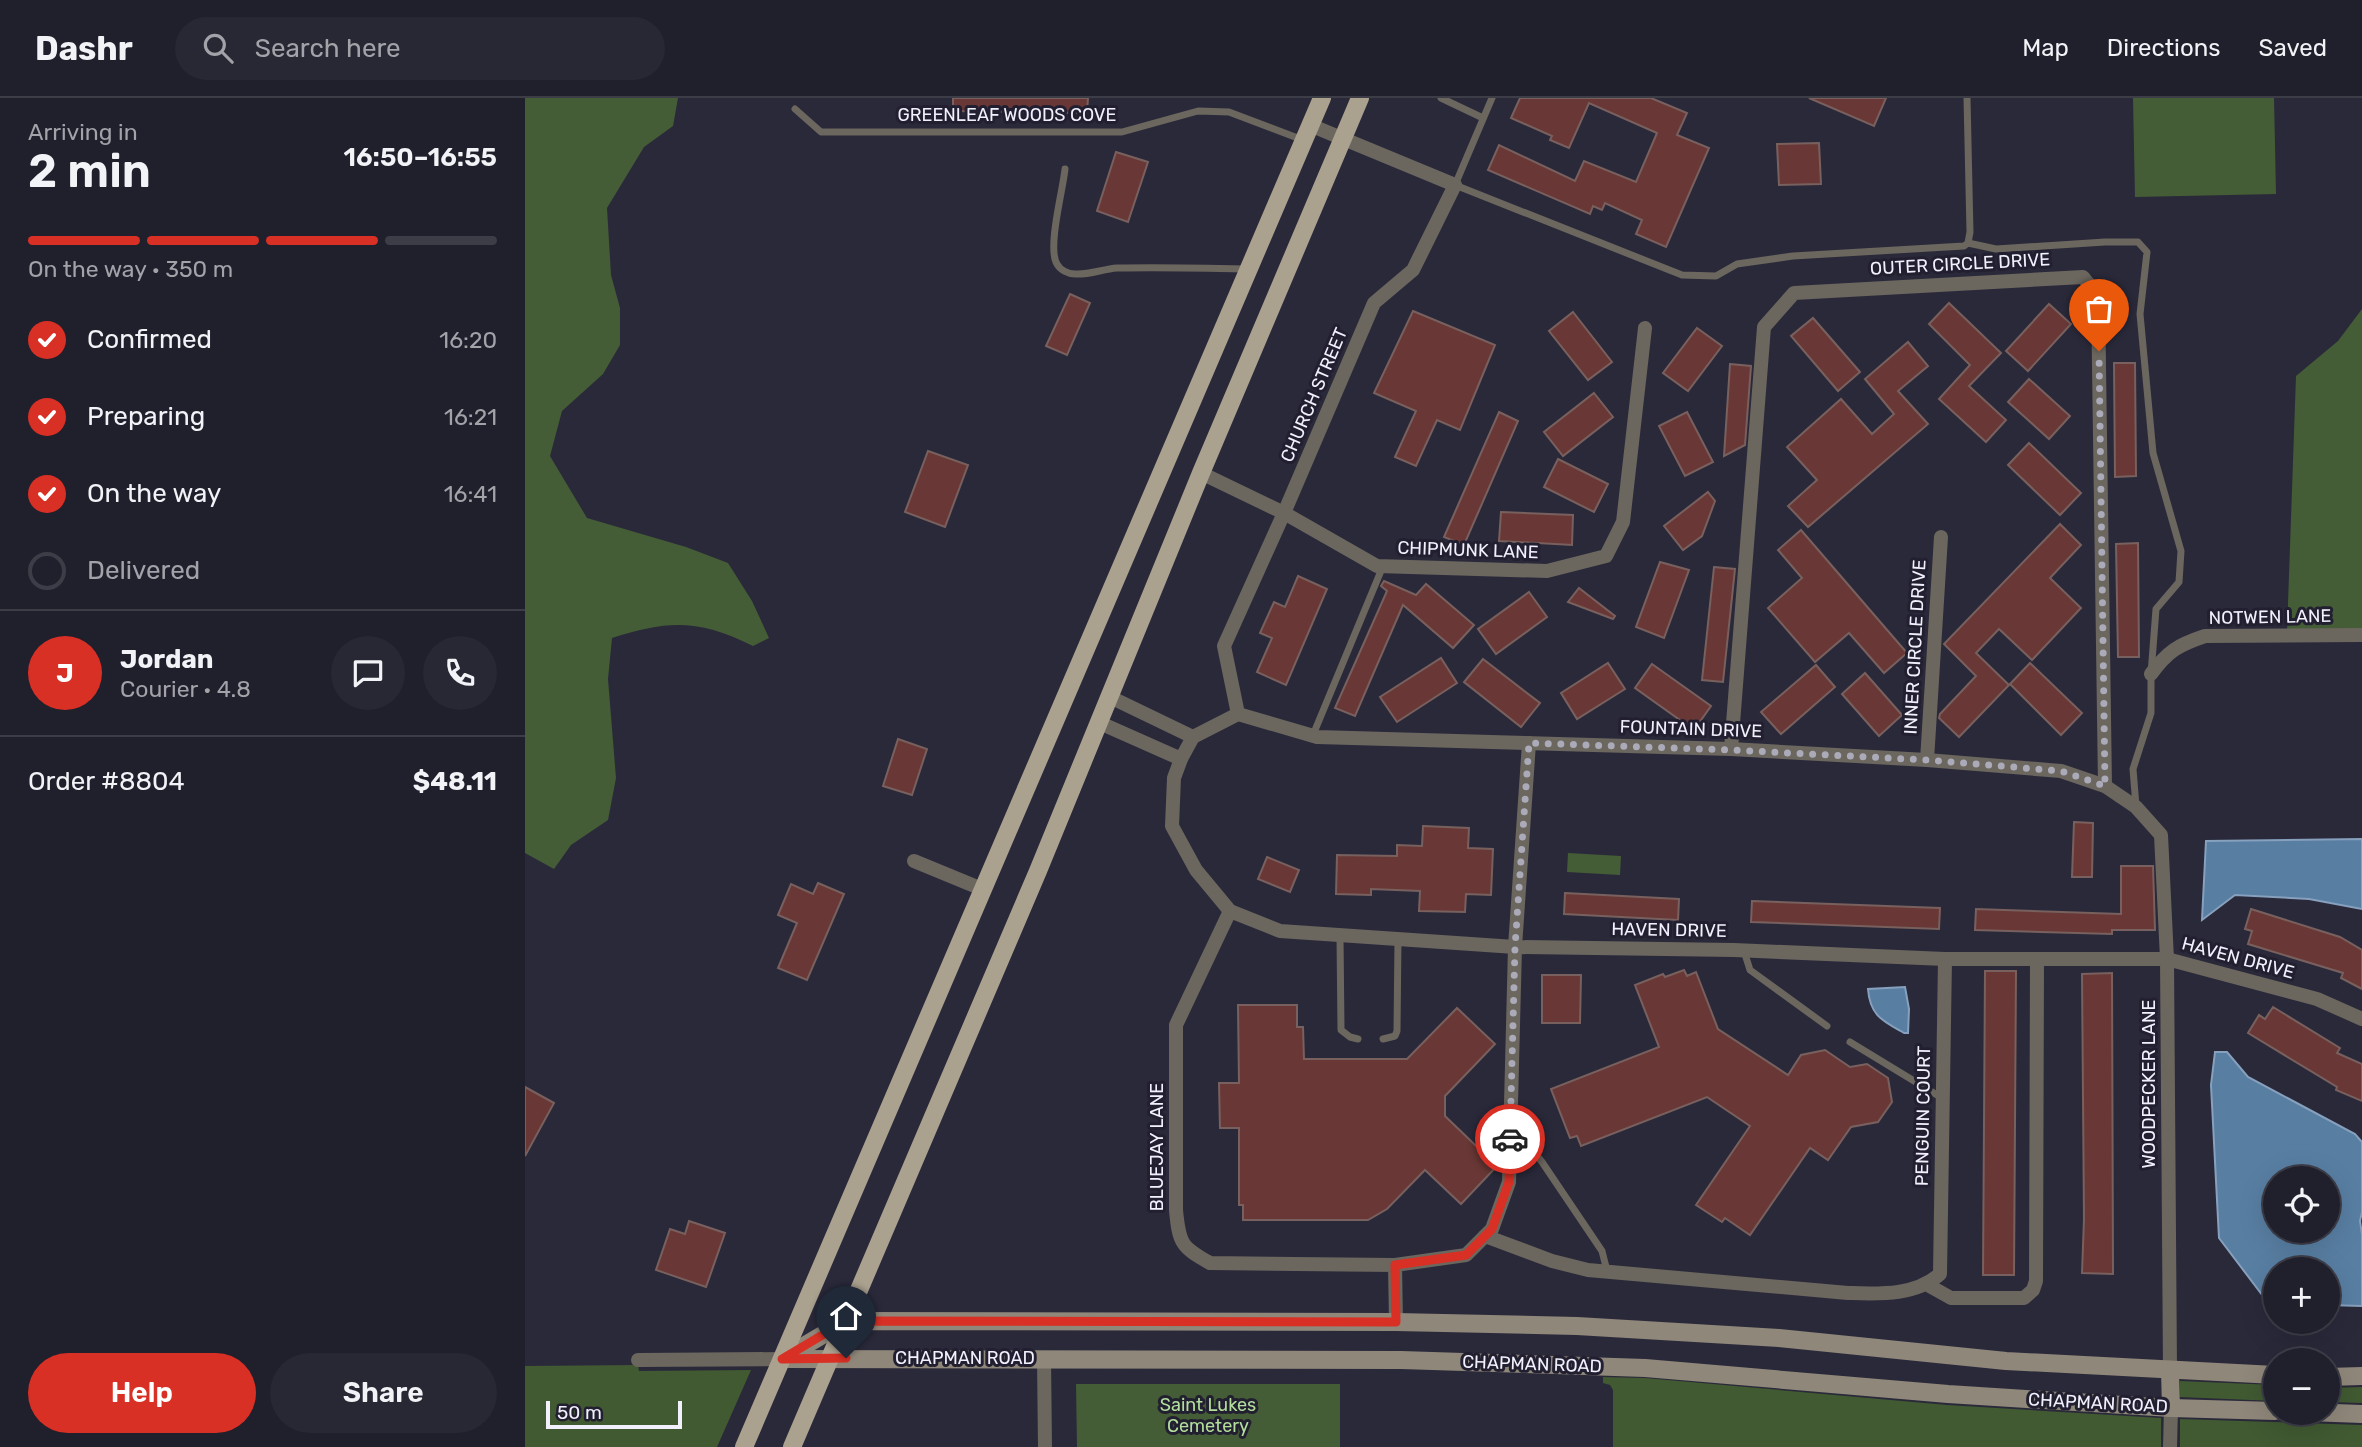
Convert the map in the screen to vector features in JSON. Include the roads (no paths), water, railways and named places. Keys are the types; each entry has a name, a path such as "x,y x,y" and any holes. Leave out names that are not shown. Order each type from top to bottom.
{"main road":[{"path":"744,1447 1322,98"},
{"path":"792,1447 1100,723 1201,473 1360,98"}],"street":[{"path":"1307,132 1343,139 1455,185"},
{"name":"CHURCH STREET","path":"1238,714 1224,646 1374,303 1413,270 1455,185"},
{"name":"OUTER CIRCLE DRIVE","path":"1731,750 1764,327 1794,293 2083,277 2098,296 2105,786"},
{"name":"CHIPMUNK LANE","path":"1201,473 1284,513 1377,566 1547,571 1606,556 1623,523 1645,328"},
{"name":"INNER CIRCLE DRIVE","path":"1927,760 1941,537"},
{"name":"NOTWEN LANE","path":"2151,674 2165,655 2180,644 2205,636 2362,635"},
{"path":"1110,697 1193,737"},
{"path":"1100,723 1181,759 1193,737 1238,714"},
{"name":"FOUNTAIN DRIVE","path":"1238,714 1312,736 1731,750 1927,760 2061,771 2105,786 2136,807"},
{"path":"1396,1322 1395,1265 1466,1255 1492,1229 1509,1182 1515,947 1529,743"},
{"name":"HAVEN DRIVE","path":"1181,759 1174,778 1173,826 1196,870 1230,911 1280,931 1515,947 1744,950 1945,959 2167,959 2317,999 2362,1019"},
{"name":"WOODPECKER LANE","path":"2136,807 2161,835 2167,959 2171,1370"},
{"path":"914,861 982,889"},
{"name":"BLUEJAY LANE","path":"1230,911 1176,1025 1176,1210 1179,1238 1195,1255 1210,1263 1395,1265"},
{"name":"PENGUIN COURT","path":"1926,1284 1940,1274 1945,959"},
{"path":"1485,1236 1552,1261 1588,1270 1848,1293 1884,1294 1926,1284 1951,1298 2024,1298 2033,1290 2036,1281 2037,959"},
{"path":"638,1360 782,1359 846,1321"},
{"name":"CHAPMAN ROAD","path":"846,1321 1577,1325 1779,1338 2006,1361 2263,1374"},
{"path":"1044,1358 1045,1447"},
{"name":"CHAPMAN ROAD","path":"782,1359 1401,1360 1645,1368 1948,1394 2171,1408 2263,1411"},
{"path":"2170,1447 2171,1370"},
{"path":"2340,1377 2362,1377"},
{"path":"2340,1413 2362,1414"}],"lane":[{"path":"1441,98 1483,118"},
{"path":"1492,98 1455,185 1682,275 1716,276 1737,264 1793,256 1955,248 1968,243 1996,249 2138,242 2147,251 2140,314 2156,467 2181,551 2179,582 2156,608 2151,713 2133,769 2136,807"},
{"path":"1967,98 1968,243"},
{"name":"GREENLEAF WOODS COVE","path":"795,109 821,132 1122,132 1198,111 1229,111 1307,132"},
{"path":"1065,169 1052,244 1053,257 1063,271 1073,275 1113,268 1248,270"},
{"path":"1312,736 1383,566"},
{"path":"1340,935 1341,1030 1358,1039"},
{"path":"1383,1039 1395,1035 1397,1031 1398,939"},
{"path":"1744,950 1750,970 1827,1026"},
{"path":"1850,1042 1943,1099"},
{"path":"1510,1141 1530,1147 1542,1162 1602,1251 1607,1271"}],"water":[{"path":"2362,839 2362,909 2309,899 2235,895 2202,920 2206,841"},
{"path":"1905,987 1909,1009 1908,1033 1879,1017 1872,1006 1868,989"},
{"path":"2215,1052 2227,1052 2248,1077 2355,1134 2362,1142 2362,1306 2340,1305 2340,1257 2263,1257 2263,1296 2219,1238 2211,1085"}],"park label":[{"name":"Saint Lukes Cemetery","path":"1208,1415"}]}
